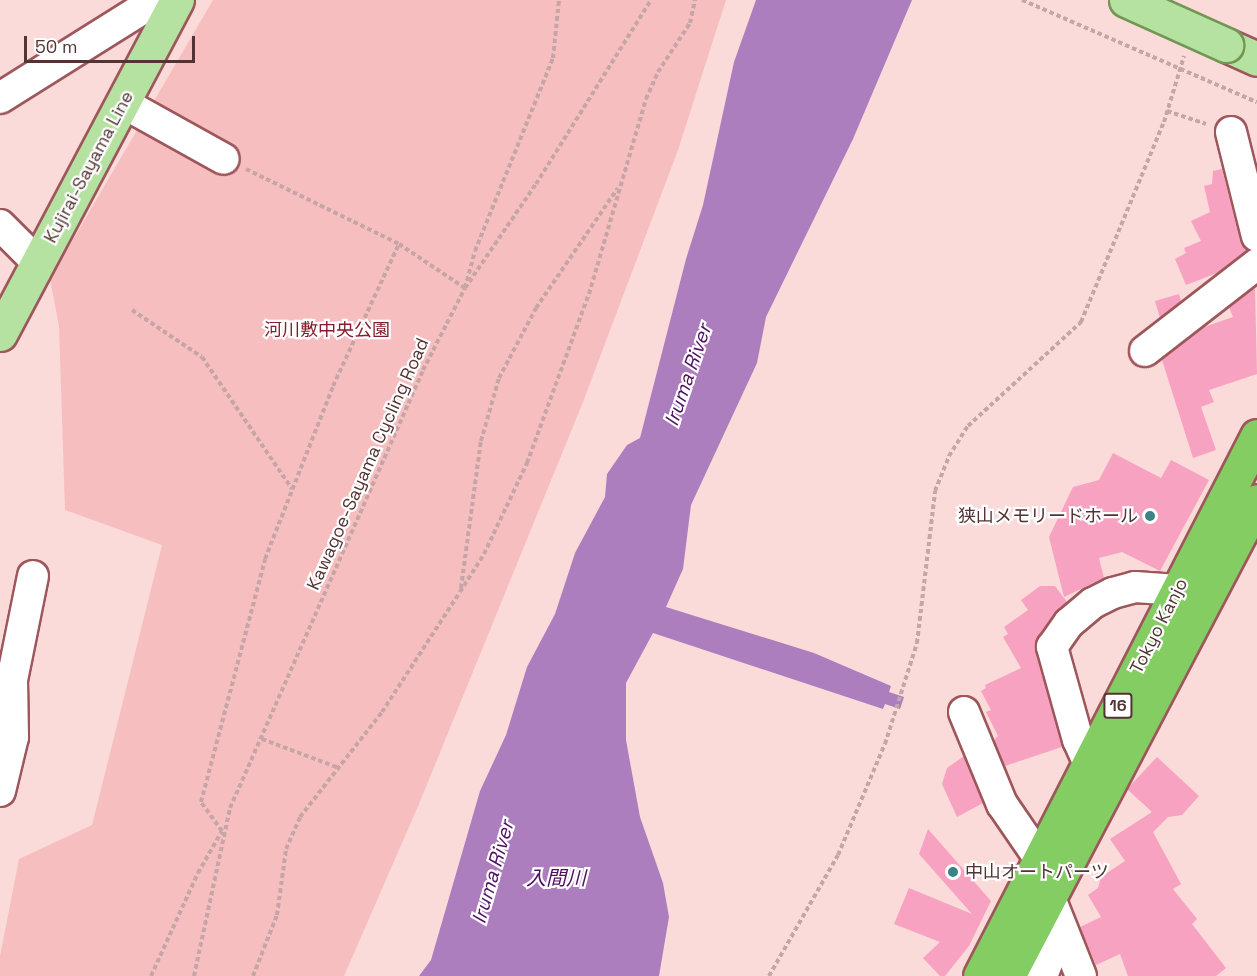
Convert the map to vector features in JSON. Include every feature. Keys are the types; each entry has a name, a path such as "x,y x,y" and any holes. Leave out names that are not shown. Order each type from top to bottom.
{"highway":[{"name":"Tokyo Kanjo","path":"980,976 1178,590 1249,468 1257,436"},
{"name":"Tokyo Kanjo","path":"1008,976 1048,893 1257,501"}],"main road":[{"name":"Kujirai-Sayama Line","path":"0,334 177,0"},
{"path":"1126,0 1257,59"}],"street":[{"path":"6,85 120,9 156,0"},
{"path":"123,104 224,159"},
{"path":"1231,132 1257,236"},
{"path":"0,225 38,263"},
{"path":"1145,351 1257,264"},
{"path":"0,791 13,737 12,680 33,576"},
{"path":"1088,762 1078,740 1052,647 1069,623 1093,603 1113,593 1134,587 1178,590"},
{"path":"964,712 1002,804 1039,858"},
{"path":"1048,893 1081,976"},
{"path":"1041,976 1061,928"}],"path":[{"path":"224,159 399,244 465,288 475,251 553,58 559,0"},
{"name":"Kawagoe-Sayama Cycling Road","path":"194,976 222,858 222,831 423,370 465,288 536,184 651,0"},
{"path":"253,976 277,915 291,834 300,817 382,712 460,592 484,554 527,463 589,294 646,99 658,72 690,23 695,0"},
{"path":"1022,0 1257,102"},
{"path":"769,976 838,855 885,744 917,643 935,491 949,456 968,426 1081,322 1167,111 1188,46"},
{"path":"1167,111 1231,132"},
{"path":"460,592 481,441 499,378 536,308 621,184"},
{"path":"152,976 198,873 222,831 201,802 265,559 333,386 399,244"},
{"path":"132,310 202,357 292,490"},
{"path":"262,739 339,768"}],"green space":[{"name":"河川敷中央公園","path":"213,0 726,0 678,150 583,402 419,804 344,976 0,976 0,956 19,859 92,825 162,545 65,510 59,326 50,279"}],"water":[{"name":"入間川","path":"756,0 912,0 853,139 766,317 757,363 691,505 683,569 666,607 814,653 891,686 889,692 904,697 900,709 885,704 883,709 653,633 626,683 626,740 640,817 663,883 669,917 659,976 419,976 431,960 480,791 506,735 527,667 555,614 575,553 605,497 607,474 627,445 640,438 686,259 703,205 734,62"}],"building":[{"path":"1222,169 1240,240 1248,250 1217,273 1186,285 1175,259 1186,253 1184,248 1201,241 1191,221 1210,212 1204,186 1212,184 1213,171"},
{"path":"1255,288 1257,374 1209,390 1214,402 1201,407 1216,450 1193,458 1162,360 1204,327 1233,317 1229,307"},
{"path":"1179,294 1181,301 1160,318 1155,301"},
{"path":"1113,453 1161,478 1171,460 1209,480 1160,571 1122,552 1099,558 1104,578 1064,597 1049,537 1073,487 1099,480"},
{"path":"1040,586 1055,586 1067,602 1055,613 1035,645 1062,747 1005,766 994,740 998,736 986,712 991,710 981,691 986,688 985,685 1021,668 1003,637 1008,634 1004,627 1028,610 1021,600"},
{"path":"964,756 983,803 957,817 942,784 947,768"},
{"path":"1157,757 1199,796 1182,815 1168,817 1153,832 1181,884 1173,889 1197,919 1192,924 1226,968 1216,976 1128,976 1120,954 1096,965 1080,927 1101,917 1088,895 1098,888 1101,877 1125,861 1110,839 1152,812 1127,789"},
{"path":"928,829 991,901 969,946 945,976 940,976 923,958 940,942 894,924 909,888 972,914 919,854"}],"place":[{"name":"狭山メモリードホール","path":"1150,516"},
{"name":"中山オートパーツ","path":"953,872"}],"water label":[{"name":"Iruma River","path":"688,375"},
{"name":"Iruma River","path":"493,872"}]}
